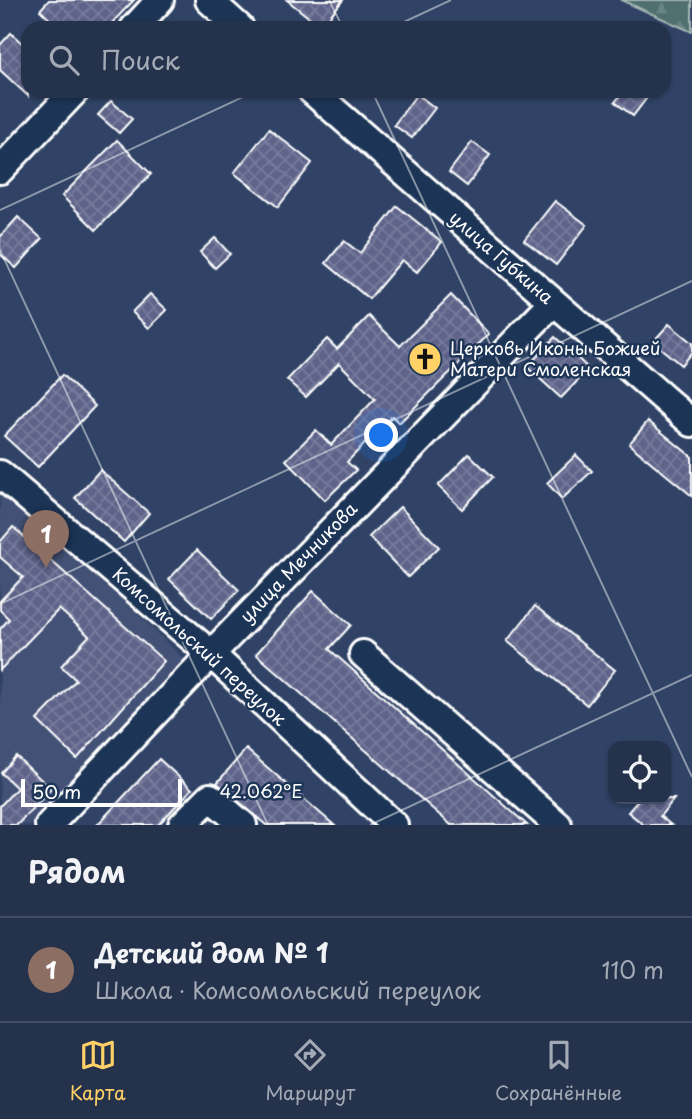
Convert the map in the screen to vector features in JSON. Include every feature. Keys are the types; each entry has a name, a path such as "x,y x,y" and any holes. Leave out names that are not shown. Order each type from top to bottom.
{"street":[{"path":"140,21 160,0"},
{"path":"209,0 232,21"},
{"path":"0,170 68,98"},
{"name":"улица Губкина","path":"320,98 692,423"},
{"name":"улица Мечникова","path":"49,825 211,654 553,303"},
{"name":"Комсомольский переулок","path":"0,474 211,654 369,815 394,825"},
{"path":"363,654 558,825"},
{"path":"182,825 210,797 243,825"}],"shaded area":[{"path":"0,480 189,664 32,825 0,825"}],"green space":[{"path":"621,0 692,0 692,32"}],"building":[{"path":"49,0 134,0 114,21 52,21 40,10"},
{"path":"287,0 343,0 326,21 313,21"},
{"path":"11,33 21,42 21,90 0,70 0,45"},
{"path":"414,98 422,98 435,108 412,138 394,125"},
{"path":"618,98 647,98 633,116 615,102"},
{"path":"111,101 132,119 119,133 98,115"},
{"path":"269,129 312,163 278,207 234,173"},
{"path":"117,140 151,174 96,230 62,196"},
{"path":"472,142 490,155 467,186 449,172"},
{"path":"555,201 587,225 556,265 524,240"},
{"path":"397,206 442,242 417,272 402,260 369,299 326,263 344,241 360,253"},
{"path":"18,217 42,239 16,268 0,254 0,237"},
{"path":"215,238 230,254 215,268 200,252"},
{"path":"150,294 167,310 149,328 132,312"},
{"path":"451,295 489,334 399,423 392,416 347,462 356,470 325,500 286,460 316,430 331,445 375,399 339,363 306,397 287,380 327,339 337,349 369,316 400,346"},
{"path":"669,324 692,343 692,352 681,365 653,342"},
{"path":"555,337 589,369 561,398 527,367"},
{"path":"62,375 95,406 38,467 4,436"},
{"path":"648,421 692,457 692,496 629,444"},
{"path":"469,454 493,477 462,509 438,486"},
{"path":"576,455 592,471 562,499 547,483"},
{"path":"100,470 149,513 124,542 75,498"},
{"path":"400,507 439,547 408,577 369,537"},
{"path":"13,527 164,661 77,759 37,720 76,680 61,666 89,636 59,609 0,670 0,629 9,619 0,610 0,601 23,577 0,557 0,542"},
{"path":"197,550 239,590 211,619 169,579"},
{"path":"313,591 351,625 329,649 527,825 451,825 256,654"},
{"path":"535,606 615,670 587,705 507,641"},
{"path":"246,749 334,825 266,825 217,783"},
{"path":"16,756 51,789 17,825 0,825 0,806 17,788 1,773"},
{"path":"159,759 192,789 158,825 97,825"},
{"path":"635,804 670,804 660,816 671,825 644,825 628,812"}],"place":[{"name":"Церковь Иконы Божией Матери Смоленская","path":"425,359"},
{"name":"Детский дом № 1","path":"46,568"}]}
